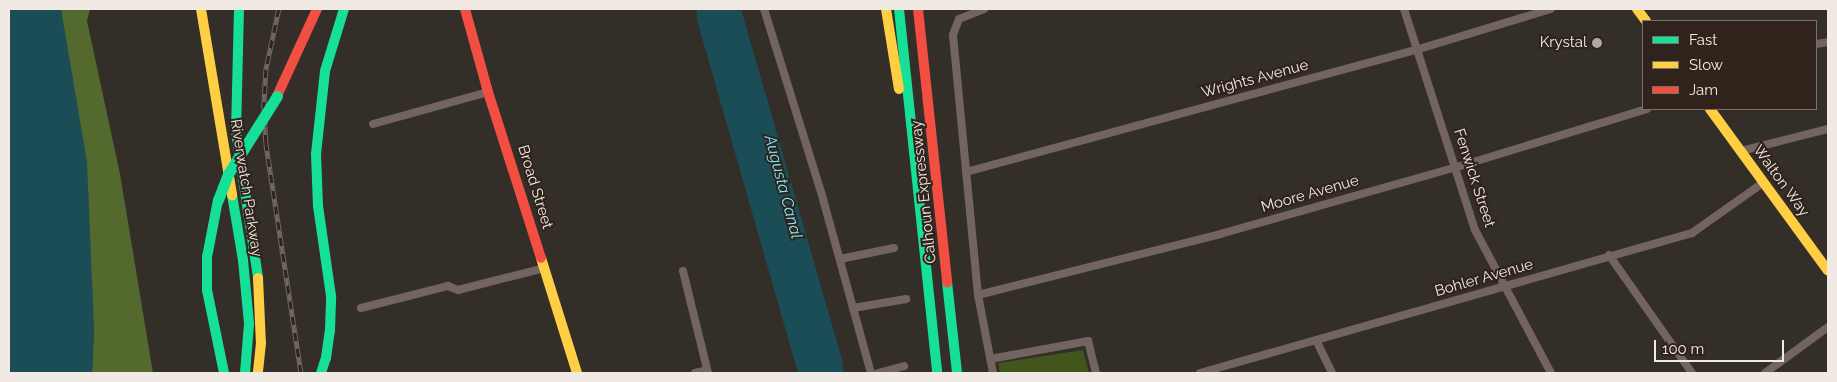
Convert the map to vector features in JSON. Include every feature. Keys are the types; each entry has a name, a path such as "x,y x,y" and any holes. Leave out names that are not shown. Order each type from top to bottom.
{"main road":[{"name":"Riverwatch Parkway","path":"201,9 243,260 249,324 245,373"},
{"name":"Riverwatch Parkway","path":"239,9 236,132 255,253 260,302 261,343 258,373"},
{"path":"224,373 217,331 207,290 207,257 218,200 228,174 277,96 317,9"},
{"path":"321,373 326,358 331,296 318,206 316,154 325,72 344,9"},
{"name":"Broad Street","path":"465,9 488,92 576,373"},
{"path":"886,9 922,226"},
{"name":"Calhoun Expressway","path":"899,9 937,373"},
{"path":"1637,9 1645,20"},
{"name":"Calhoun Expressway","path":"919,11 957,373"},
{"name":"Walton Way","path":"1711,110 1828,271"}],"street":[{"path":"764,9 840,259 871,373"},
{"path":"984,9 959,19 953,35 978,295 993,373"},
{"name":"Fenwick Street","path":"1404,9 1419,49 1457,167 1475,230 1552,373"},
{"name":"Wrights Avenue","path":"966,172 1419,49 1551,9"},
{"path":"373,124 488,92"},
{"name":"Moore Avenue","path":"978,295 1173,246 1457,167 1644,110"},
{"path":"1741,151 1828,129"},
{"name":"Bohler Avenue","path":"1200,373 1609,255 1692,233 1764,182"},
{"path":"840,259 894,248"},
{"path":"1609,255 1692,373"},
{"path":"361,308 448,286 458,290 544,268"},
{"path":"683,271 707,372 695,373"},
{"path":"853,308 906,299"},
{"path":"1765,373 1828,327"},
{"path":"1316,340 1332,373"},
{"path":"990,359 1088,341 1096,373"},
{"path":"878,373 904,366"}],"green space":[{"path":"61,9 90,9 87,21 120,174 153,373 92,373 94,328"},
{"path":"1083,350 1089,373 1000,373 998,363"}],"water":[{"path":"9,9 61,9 87,162 94,328 92,373 9,373"},
{"name":"Augusta Canal","path":"697,9 741,9 841,356 844,373 798,373 697,20"}],"railway":[{"path":"279,9 266,70 264,103 266,143 301,373"}],"traffic: fast":[{"path":"239,9 236,132 258,278"},
{"path":"321,373 326,358 330,330 331,296 318,206 316,154 325,71 344,9"},
{"path":"899,9 937,373"},
{"path":"218,200 228,174 277,96"},
{"path":"232,195 243,260 249,324 245,373"},
{"path":"218,200 207,257 207,290 224,373"},
{"path":"947,282 957,373"}],"traffic: slow":[{"path":"201,9 232,195"},
{"path":"886,9 899,89"},
{"path":"1637,9 1645,20"},
{"path":"1711,110 1828,271"},
{"path":"541,258 577,373"},
{"path":"258,278 261,343 258,373"}],"traffic: jam":[{"path":"277,96 317,9"},
{"path":"465,9 488,92 541,258"},
{"path":"918,9 947,282"}],"place":[{"name":"Krystal","path":"1597,43"}]}
